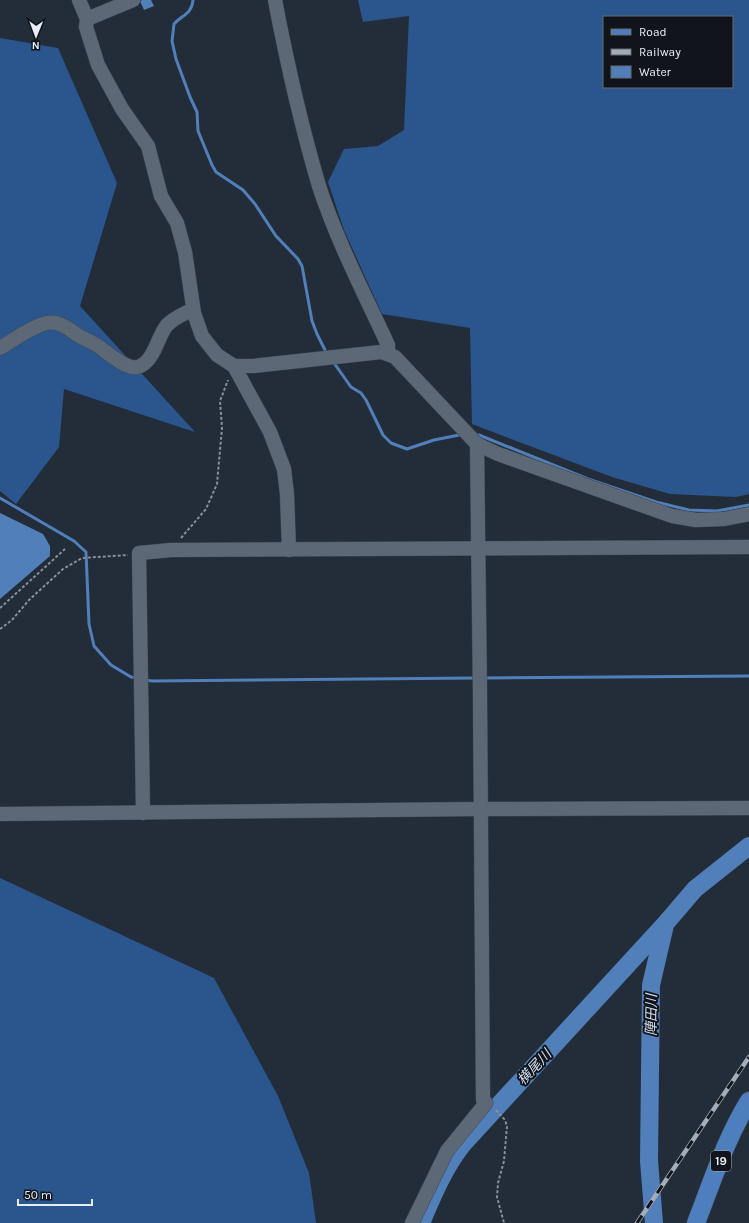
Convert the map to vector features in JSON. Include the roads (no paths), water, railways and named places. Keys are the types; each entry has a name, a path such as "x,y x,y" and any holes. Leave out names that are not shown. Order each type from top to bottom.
{"main road":[{"name":"19","path":"696,1223 726,1147 749,1101"}],"street":[{"path":"79,0 87,19 86,27 98,66 122,109 148,146 161,196 177,223 185,252 193,309 202,336 217,355 234,366 270,432 284,469 287,494 289,550"},
{"path":"87,19 133,0"},
{"path":"275,0 292,83 320,187 343,250 388,345 388,353"},
{"path":"0,348 24,333 46,323 57,323 67,327 80,336 98,345 132,368 146,362 156,348 166,326 176,317 193,309"},
{"path":"234,366 253,366 381,352 388,353 395,357 477,444 498,454 672,516 696,520 724,519 749,514"},
{"path":"412,1223 447,1151 486,1103 483,1100 477,444"},
{"path":"143,813 139,553 171,550 749,547"},
{"path":"0,814 749,808"}],"water":[{"path":"151,0 154,6 144,10 140,1"},
{"path":"0,513 43,534 50,546 50,556 0,599"}],"waterway":[{"path":"193,0 189,11 174,24 172,41 176,59 197,112 198,131 216,172 243,190 255,204 276,236 298,259 302,266 312,321 325,350"},
{"path":"334,363 351,387 361,393 366,400 383,435 391,443 407,449 434,440 459,435"},
{"path":"475,435 479,435 588,479 656,502 689,510 717,511 749,505"},
{"path":"0,498 74,541 86,552 89,624 94,646 111,665 131,677 138,678"},
{"path":"483,678 749,676"},
{"path":"145,680 476,678"},
{"name":"横尾川","path":"421,1223 445,1172 463,1144 665,924 695,889 749,846"},
{"name":"陣田川","path":"654,1223 649,1161 651,985 665,925"}],"railway":[{"path":"637,1223 749,1057"}]}
